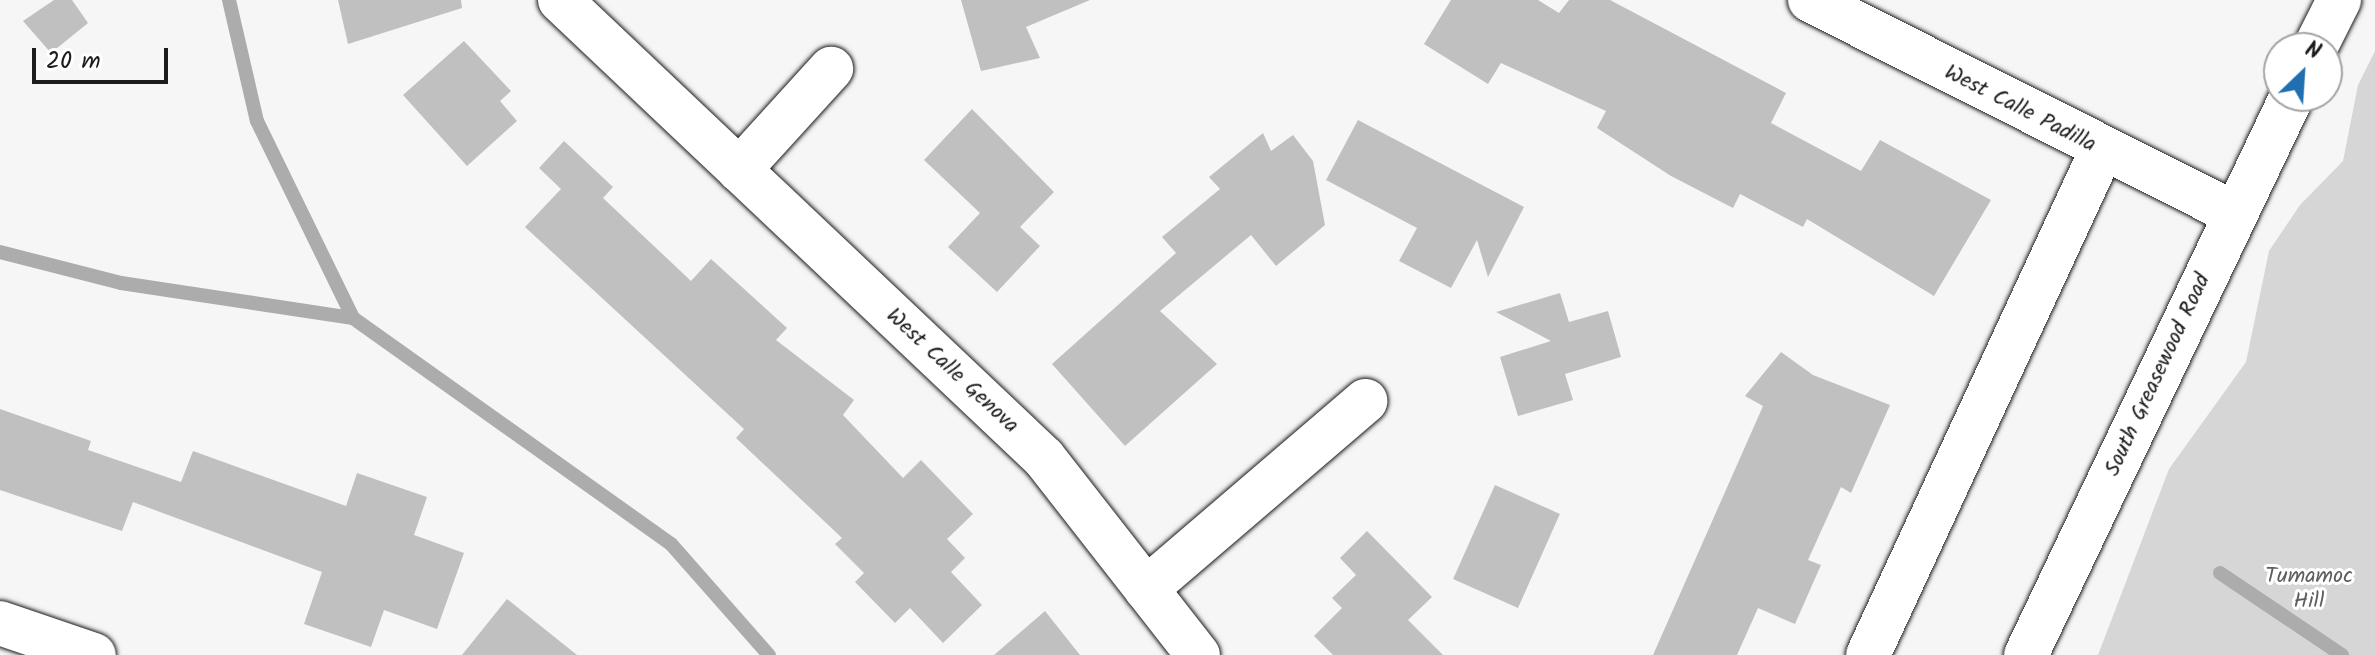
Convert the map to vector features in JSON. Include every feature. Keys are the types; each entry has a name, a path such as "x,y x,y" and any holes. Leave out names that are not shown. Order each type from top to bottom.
{"street":[{"name":"West Calle Genova","path":"560,0 1044,458 1198,655"},
{"name":"West Calle Padilla","path":"1810,0 2101,152 2233,213"},
{"path":"2323,32 2339,0"},
{"path":"739,170 831,69"},
{"name":"South Greasewood Road","path":"2026,655 2233,213 2284,112"},
{"path":"1868,655 2101,152"},
{"path":"1146,589 1365,401"},
{"path":"0,623 94,655"}],"green space":[{"name":"Tumamoc Hill","path":"2375,51 2375,655 2098,655 2169,469 2246,362 2269,251 2300,205 2343,161 2358,85"}],"building":[{"path":"54,0 72,0 88,23 51,53 23,21"},
{"path":"338,0 461,0 462,8 348,44"},
{"path":"961,0 1090,0 1026,27 1040,58 981,71"},
{"path":"1451,0 1538,0 1559,13 1569,0 1610,0 1786,93 1771,123 1861,171 1880,140 1991,200 1934,296 1807,219 1803,227 1740,194 1733,208 1671,176 1597,128 1606,111 1501,63 1488,84 1424,44"},
{"path":"464,41 511,91 500,101 517,121 467,166 403,95"},
{"path":"972,109 1054,192 1020,227 1040,246 997,292 948,247 980,213 924,160"},
{"path":"1358,120 1524,207 1488,277 1477,240 1451,288 1399,261 1417,228 1326,180"},
{"path":"1263,133 1271,151 1293,135 1313,161 1325,225 1276,266 1251,235 1160,311 1217,364 1125,446 1052,364 1176,253 1162,237 1220,189 1209,177"},
{"path":"564,141 613,187 603,198 691,281 711,259 787,328 776,340 854,400 843,415 903,478 921,460 973,514 947,539 965,558 951,572 982,605 943,643 910,608 895,623 855,582 864,573 835,544 842,538 736,438 744,429 525,227 561,189 539,168"},
{"path":"1560,293 1569,322 1608,311 1621,357 1565,374 1573,400 1518,416 1500,357 1551,341 1496,312"},
{"path":"1781,352 1813,375 1890,405 1851,493 1841,487 1808,560 1821,565 1795,624 1758,608 1737,655 1653,655 1763,406 1745,396"},
{"path":"0,409 91,441 88,450 181,482 193,451 346,506 357,473 427,497 414,535 464,553 437,629 384,610 371,647 304,624 322,572 133,502 122,531 0,490"},
{"path":"1495,485 1560,514 1518,608 1453,579"},
{"path":"1367,531 1432,597 1408,620 1443,655 1333,655 1314,636 1342,608 1332,598 1356,575 1340,558"},
{"path":"507,599 577,655 462,655"},
{"path":"1045,611 1080,655 994,655"}],"waterway":[{"path":"229,0 257,121 353,318"},
{"path":"0,252 121,283 353,318 671,544 769,655"},
{"path":"2220,573 2342,655"}]}
